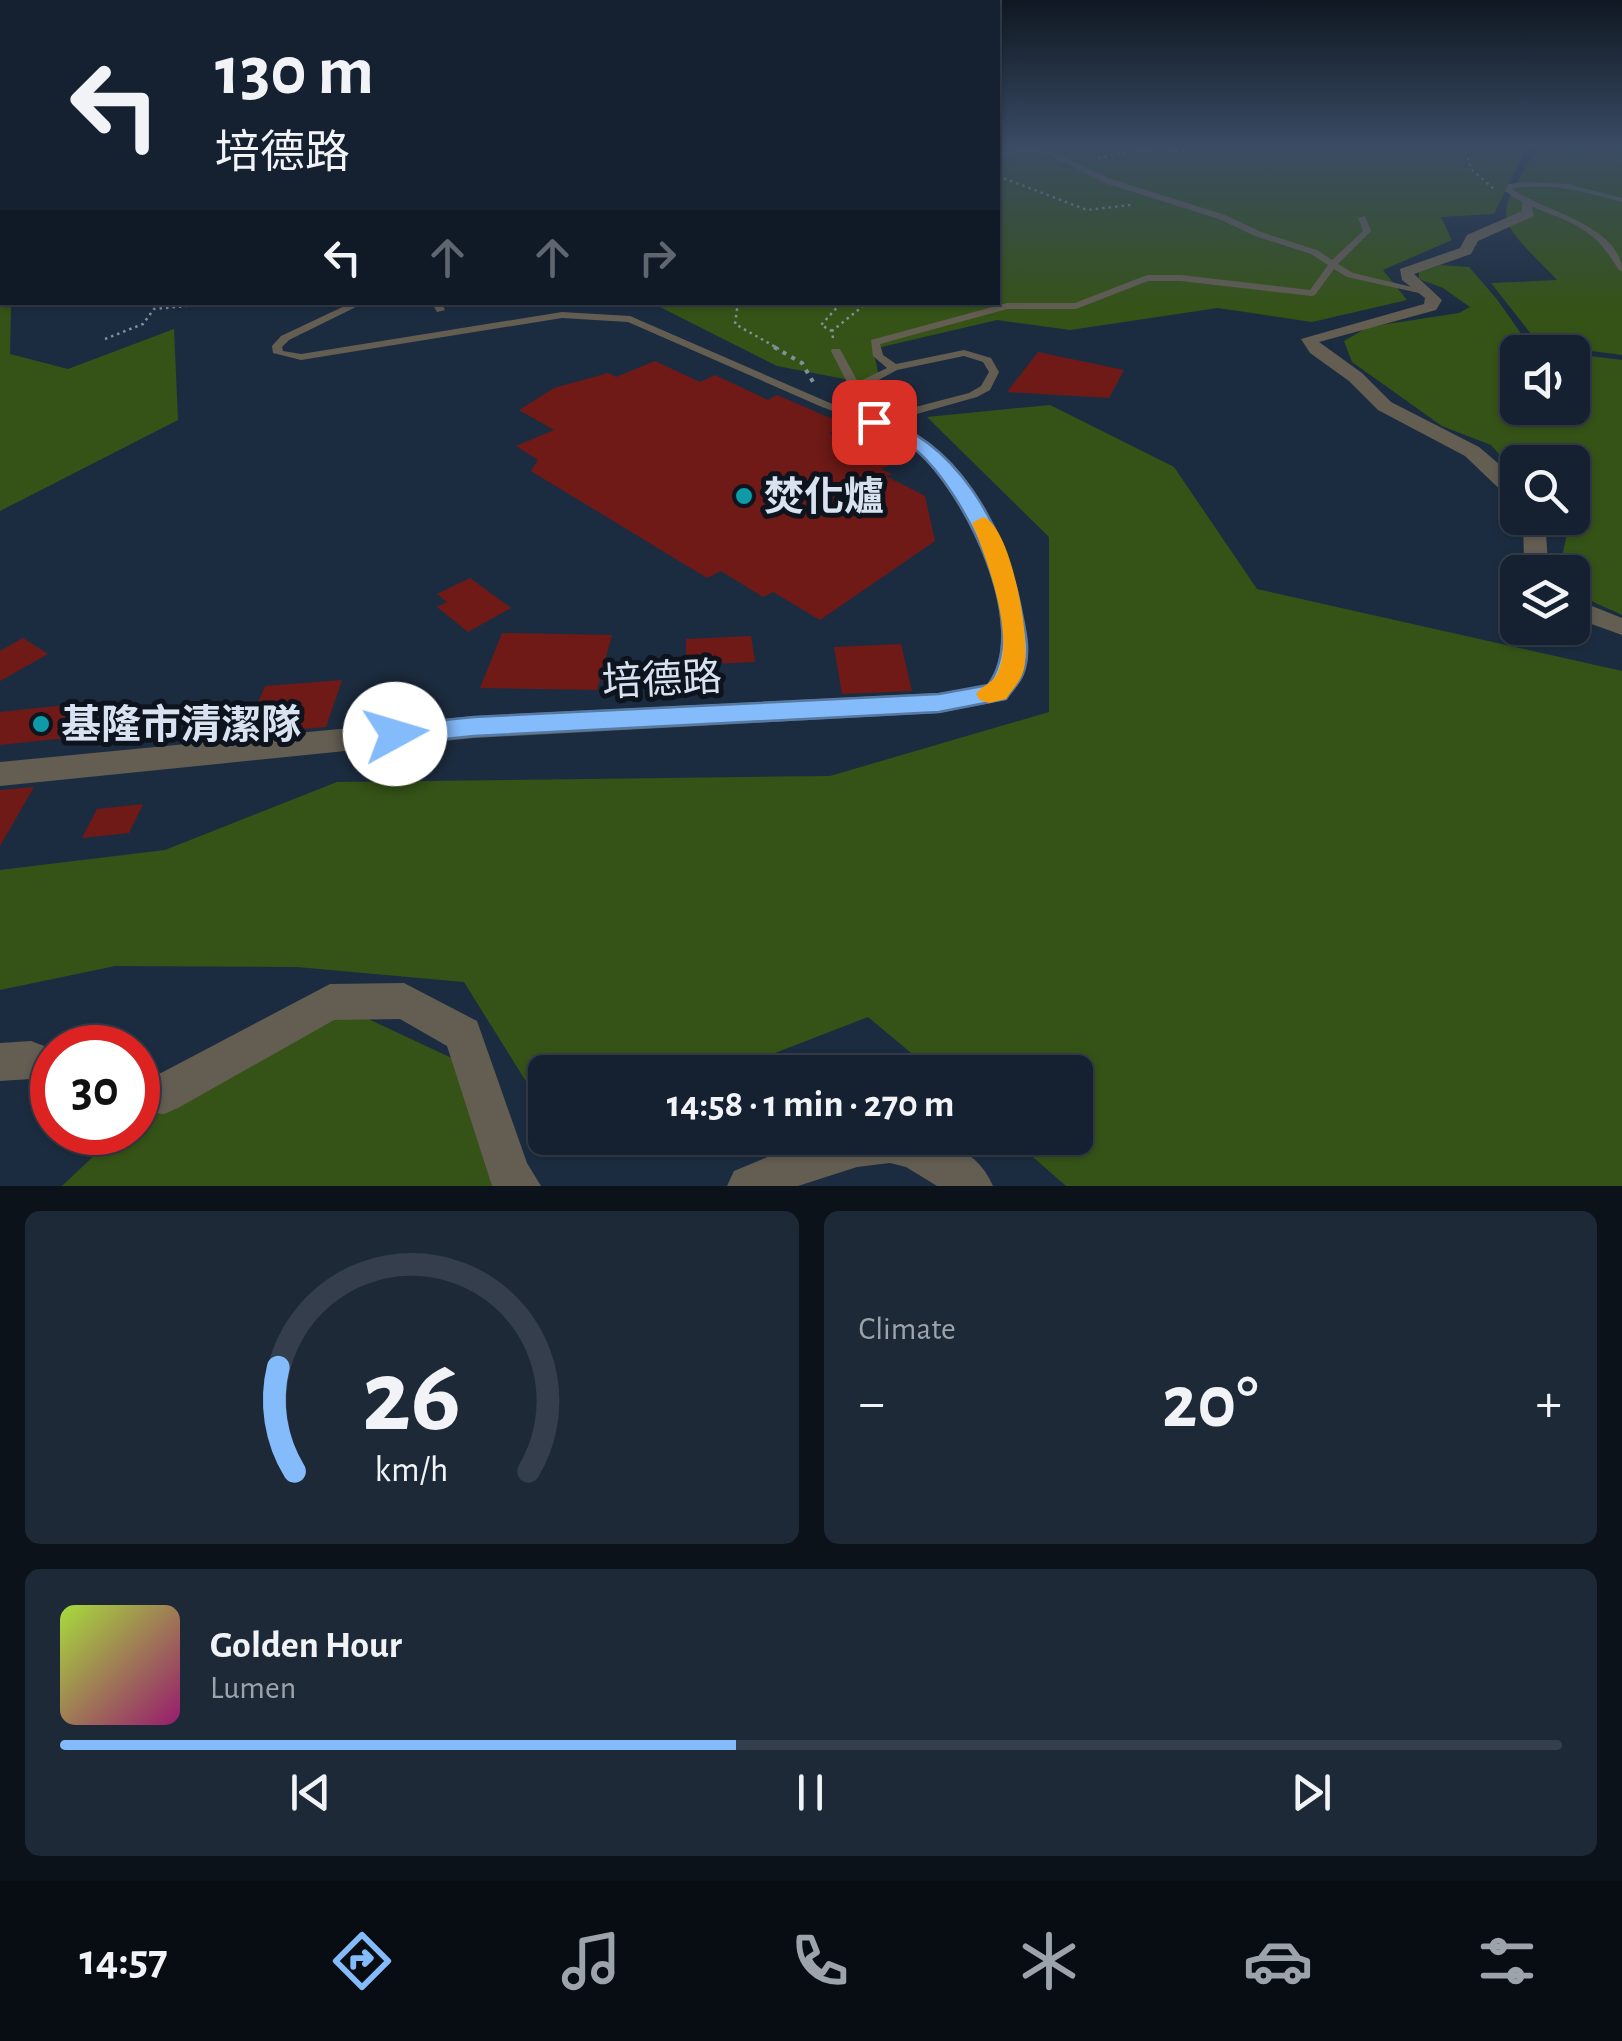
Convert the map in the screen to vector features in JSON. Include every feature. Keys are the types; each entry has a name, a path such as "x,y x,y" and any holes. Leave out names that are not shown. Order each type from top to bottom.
{"street":[{"path":"1500,472 1473,449 1389,410 1364,383 1314,349 1310,339 1430,307 1434,300 1408,280 1405,272 1466,251 1472,238 1530,213 1526,202"},
{"name":"培德路","path":"0,774 474,726 901,706 996,692 1011,673 1016,642 1001,568 982,522 950,474 920,444 874,422"},
{"path":"1590,617 1622,628"},
{"path":"160,1094 330,1002 404,1001 463,1034 510,1177 518,1186"},
{"path":"0,1062 30,1060"},
{"path":"749,1186 783,1168 892,1142 954,1168 970,1186"}],"lane":[{"path":"1171,200 1222,216 1334,263 1350,275 1428,292"},
{"path":"1523,200 1588,226 1608,243 1622,268"},
{"path":"894,368 878,356 875,342 1007,306 1076,306 1147,278 1181,278 1312,293 1334,263 1367,231 1362,218"},
{"path":"356,305 285,338 277,346 278,353 301,357 562,315 600,314 630,319 826,405 874,422 973,394 986,388 994,372 987,360 964,354 894,368 857,387"},
{"path":"836,351 874,422"}],"path":[{"path":"1063,200 1091,211 1118,209 1133,200"},
{"path":"1521,200 1526,202"},
{"path":"105,340 143,324 154,309 196,305"},
{"path":"738,305 735,324 802,362 826,405"},
{"path":"836,351 832,331 822,325 839,305"},
{"path":"832,331 864,305"}],"green space":[{"path":"1000,200 1501,200 1494,214 1441,217 1452,240 1383,270 1407,300 1312,322 1218,308 1070,330 997,320 873,349 881,386 777,366 656,305 1000,305"},
{"path":"1509,200 1622,200 1622,355 1590,351 1590,335 1532,335 1491,283 1557,280 1521,242 1506,217"},
{"path":"1441,265 1469,267 1522,335 1500,335 1500,425 1590,425 1590,356 1622,360 1622,615 1590,600 1590,555 1562,555 1567,535 1590,535 1590,445 1500,445 1500,455 1491,445 1442,426 1352,362 1344,341 1368,327 1459,313 1470,307 1443,288 1419,279 1419,272"},
{"path":"0,305 13,305 10,354 68,369 174,329 178,420 0,511"},
{"path":"1050,405 1174,467 1257,589 1622,671 1622,1186 1066,1186 1030,1155 1093,1155 1093,1055 914,1055 868,1017 770,1055 528,1055 528,1085 464,982 297,967 115,966 0,990 0,870 165,850 337,782 830,776 1049,712 1049,537 927,417"},
{"path":"349,1010 458,1061 492,1186 62,1186 95,1155 160,1155 160,1092 177,1075"}],"building":[{"path":"1038,352 1124,370 1109,398 1007,392"},
{"name":"焚化爐","path":"655,361 700,382 715,375 768,400 777,395 844,424 829,433 893,463 881,469 892,474 886,476 925,496 935,541 820,620 773,592 763,597 721,571 707,578 531,471 538,460 516,446 554,430 519,410 554,388 608,373 616,377"},
{"path":"470,578 511,608 468,632 437,607 447,602 437,594"},
{"path":"502,633 612,635 597,690 480,688"},
{"path":"751,636 755,662 686,665 686,639"},
{"path":"23,638 48,654 0,681 0,651"},
{"path":"901,644 912,691 842,694 834,647"},
{"path":"342,680 326,727 245,734 265,686"},
{"name":"基隆市清潔隊","path":"94,702 75,737 0,745 0,712"},
{"path":"34,787 0,846 0,790"},
{"path":"143,804 129,833 82,838 97,809"}],"slow traffic":[{"path":"983,523 1001,568 1016,642 1011,673 996,692 989,694"}],"place":[{"name":"焚化爐","path":"744,496"},
{"name":"基隆市清潔隊","path":"41,724"}],"route":[{"path":"395,734 474,726 939,703 996,692 1011,673 1016,642 1001,568 982,522 940,462 920,444 874,422"}]}
